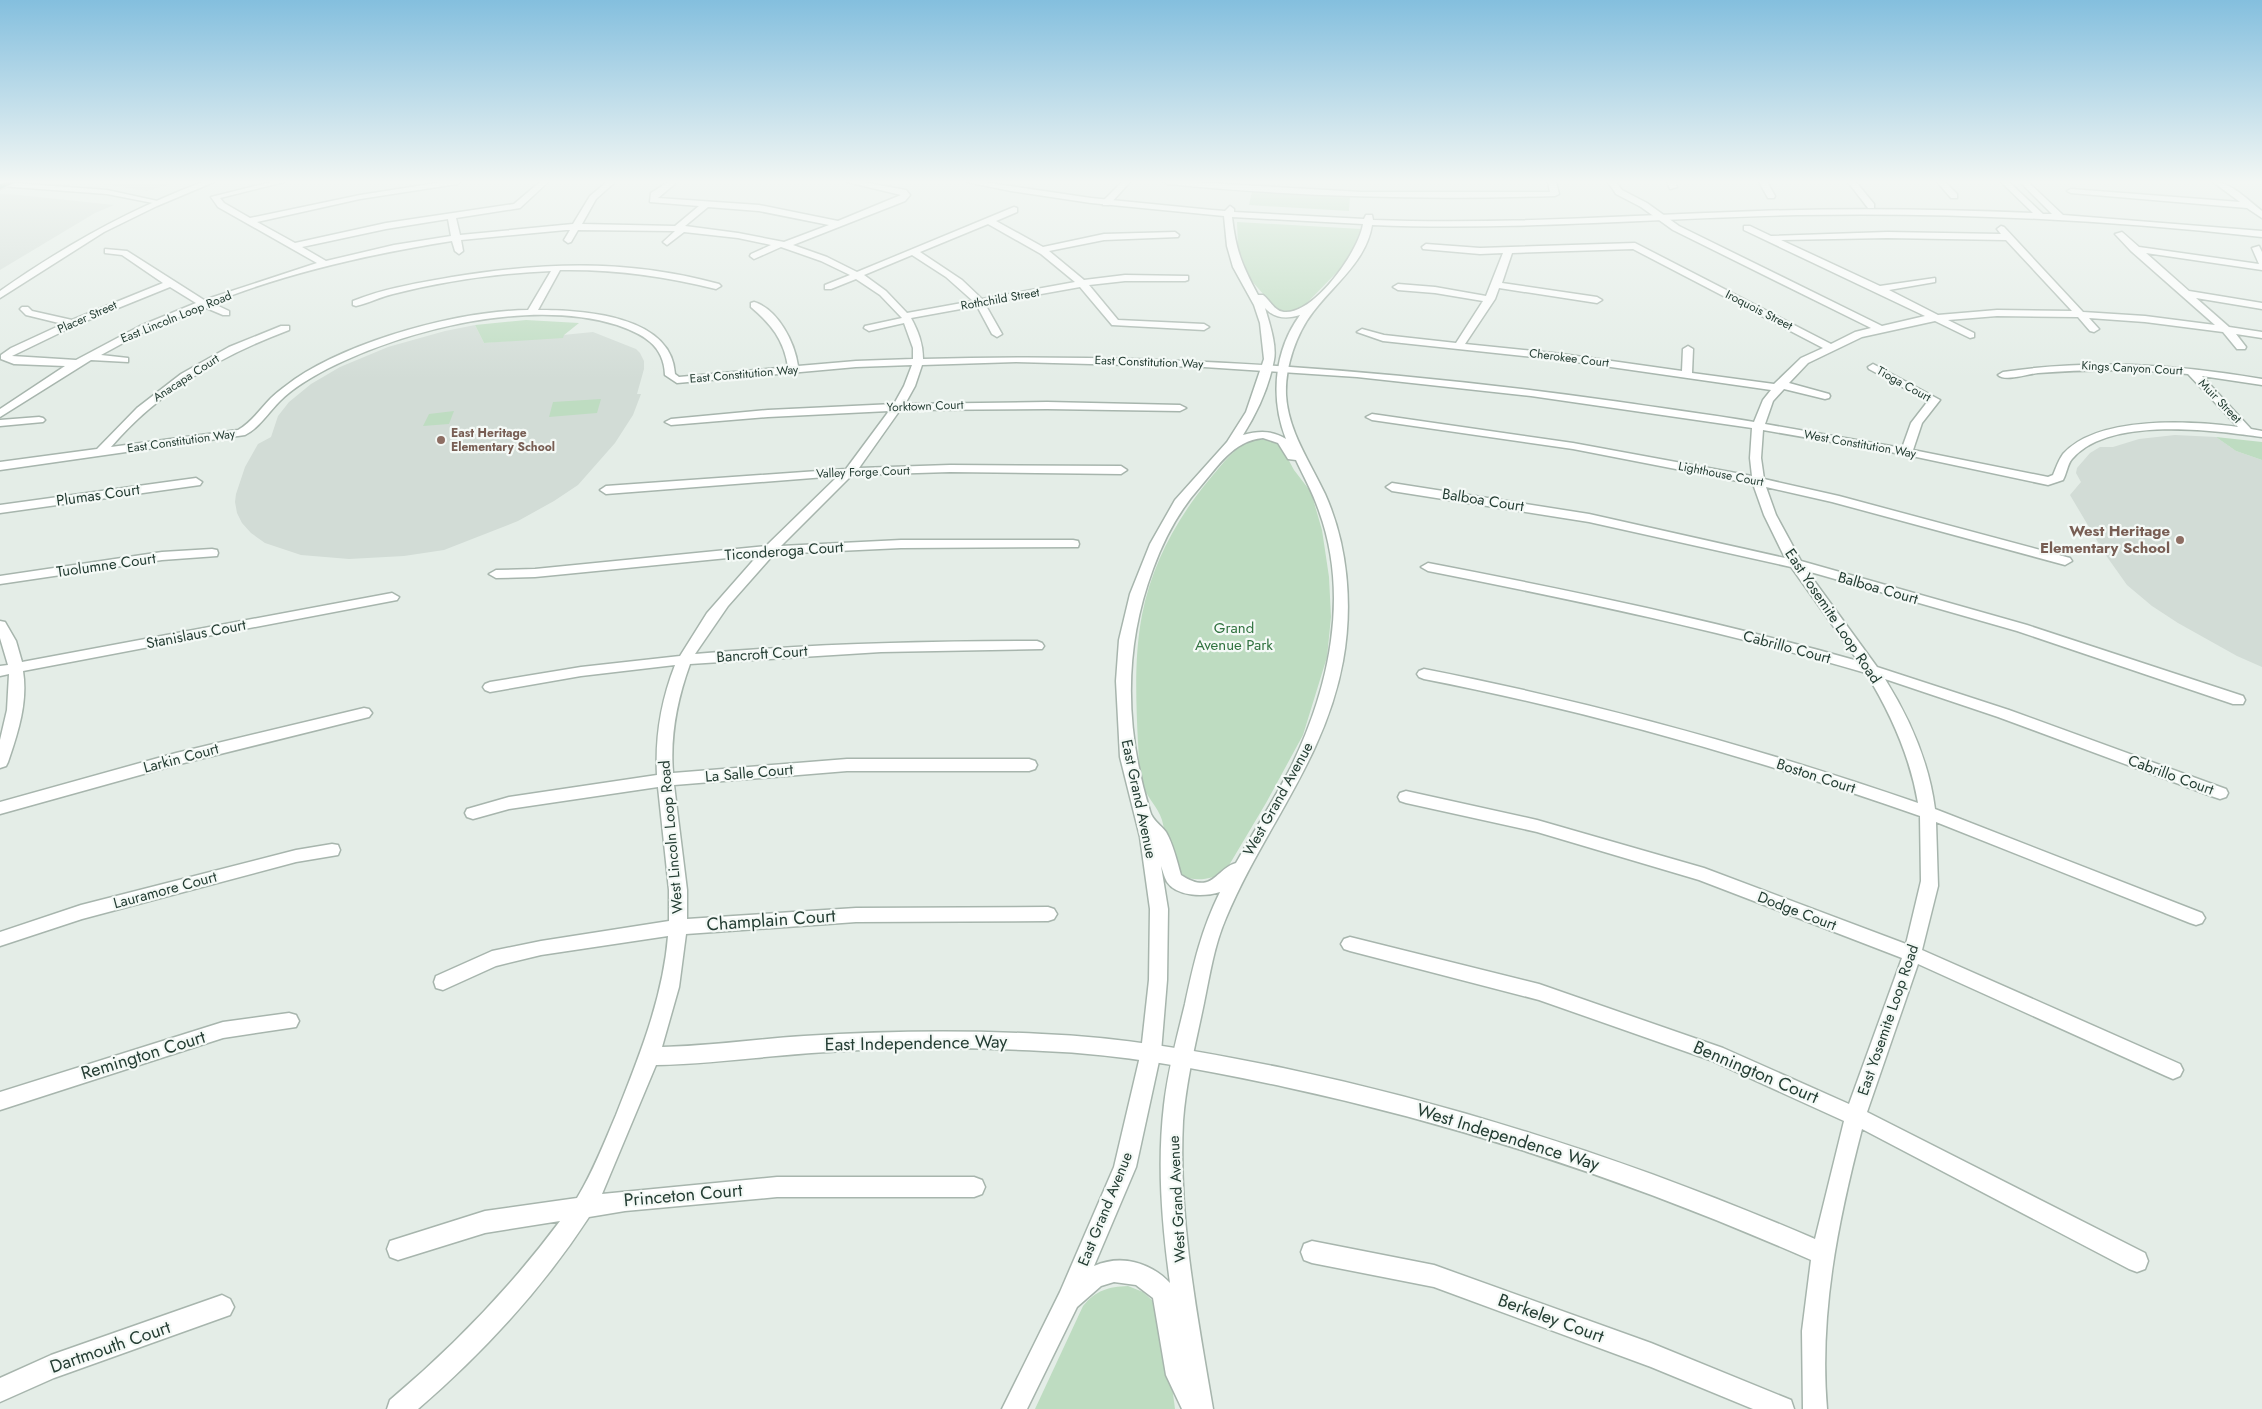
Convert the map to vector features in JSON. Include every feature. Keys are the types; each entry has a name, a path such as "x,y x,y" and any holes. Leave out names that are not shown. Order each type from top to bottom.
{"street":[{"path":"0,284 58,248"},
{"path":"0,295 73,248"},
{"path":"298,248 332,265"},
{"name":"East Lincoln Loop Road","path":"0,414 81,360 136,332 204,304 264,282 411,248"},
{"path":"754,256 773,248"},
{"path":"793,248 824,258 858,275 877,288 906,318 918,348 918,362"},
{"path":"828,287 926,248"},
{"path":"1039,248 1084,283 1115,323 1204,327"},
{"path":"1043,250 1054,248"},
{"name":"East Grand Avenue","path":"1014,1409 1068,1300 1125,1167 1151,1052 1158,980 1159,909 1148,837 1128,756 1123,681 1126,640 1137,594 1156,544 1179,504 1232,444 1252,412 1269,358 1265,324 1254,294 1234,257 1232,248"},
{"name":"West Grand Avenue","path":"1201,1409 1178,1244 1172,1166 1172,1120 1183,1057 1209,938 1241,866 1276,809 1309,748 1326,700 1336,656 1341,616 1336,558 1327,514 1294,444 1283,410 1281,380 1292,337 1310,308 1354,259 1360,248"},
{"path":"1431,248 1445,250 1508,251 1498,285 1459,345"},
{"name":"Iroquois Street","path":"1508,251 1590,248"},
{"name":"Iroquois Street","path":"1638,248 1830,347"},
{"path":"1716,248 1880,329"},
{"path":"1790,248 1879,289 1970,335"},
{"path":"2018,248 2094,329"},
{"path":"2256,248 2262,262"},
{"path":"2134,249 2262,267"},
{"path":"2134,249 2230,333 2241,347"},
{"path":"108,251 124,254 204,304 226,313"},
{"path":"914,253 940,268 980,302 997,334"},
{"path":"356,303 393,291 456,279 501,272 557,268 645,271 678,276 716,286"},
{"path":"532,314 557,268"},
{"name":"Rothchild Street","path":"869,328 980,302 1084,283 1125,278 1186,278"},
{"path":"1879,289 1932,280"},
{"name":"Placer Street","path":"81,360 14,361 5,357 15,350 73,323 171,283"},
{"path":"1498,285 1597,300"},
{"path":"1398,287 1436,290 1490,299"},
{"path":"2183,293 2262,306"},
{"path":"1254,294 1263,299 1272,311 1279,314 1292,314 1310,308"},
{"path":"754,305 768,315 782,331 792,350 793,369"},
{"path":"25,309 29,313 73,323"},
{"name":"East Yosemite Loop Road","path":"1815,1409 1811,1376 1812,1325 1822,1253 1854,1115 1913,954 1930,881 1928,812 1921,776 1910,740 1872,670 1796,564 1770,517 1758,481 1755,448 1757,426 1777,386 1802,364 1830,347 1880,329 1937,318 2015,312 2078,313 2157,319 2262,335"},
{"name":"East Constitution Way","path":"0,466 241,433 252,427 269,406 295,384 326,365 359,350 402,335 443,325 481,318 532,314 592,317 613,321 642,331 660,344 665,351 669,358 670,376 677,380 793,369 1016,359 1115,361 1266,368 1435,382"},
{"name":"Anacapa Court","path":"102,452 136,414 180,379 235,347 286,328"},
{"name":"Cherokee Court","path":"1362,332 1383,338 1459,345 1777,386 1825,396"},
{"path":"1687,374 1688,349"},
{"path":"81,360 124,360"},
{"name":"West Lincoln Loop Road","path":"399,1409 450,1365 506,1309 584,1206 608,1160 649,1056 670,981 678,927 677,880 663,780 664,738 669,706 685,660 724,602 769,550 850,472 866,452 898,406 913,377 918,362"},
{"name":"Kings Canyon Court","path":"2003,375 2066,366 2094,365 2191,371 2262,382"},
{"name":"Tioga Court","path":"1873,367 1935,400 1923,412 1911,430 1907,452"},
{"name":"Muir Street","path":"2191,371 2242,424 2247,432"},
{"name":"West Constitution Way","path":"1435,382 1615,404 1757,426 1907,452 2041,481 2052,481 2059,477 2062,466 2072,452 2082,445 2114,432 2146,427 2188,427 2262,434"},
{"name":"Yorktown Court","path":"671,422 722,416 898,406 994,404 1180,408"},
{"name":"Lighthouse Court","path":"1372,417 1573,446 1758,481 1835,499 2065,561"},
{"path":"0,423 39,420"},
{"path":"1232,444 1252,436 1274,437 1282,441 1291,457 1306,467"},
{"name":"Valley Forge Court","path":"606,490 719,480 850,472 990,468 1121,470"},
{"name":"Plumas Court","path":"0,509 196,482"},
{"name":"Balboa Court","path":"1392,487 1590,518 1796,564 2022,628 2238,700"},
{"name":"Ticonderoga Court","path":"496,574 769,550 901,544 1073,544"},
{"name":"Tuolumne Court","path":"0,580 162,556 212,553"},
{"name":"Cabrillo Court","path":"1428,567 1597,599 1724,629 1872,670 2032,723 2220,793"},
{"name":"Stanislaus Court","path":"0,671 392,597"},
{"path":"0,625 8,637 16,668 17,696 5,732 0,762"},
{"name":"Bancroft Court","path":"490,688 535,678 685,660 860,647 1037,646"},
{"name":"Boston Court","path":"1424,674 1512,690 1704,740 1928,812 2196,918"},
{"name":"Larkin Court","path":"0,808 176,759 364,713"},
{"name":"La Salle Court","path":"472,813 509,803 663,780 847,765 1029,765"},
{"name":"Dodge Court","path":"1406,797 1537,826 1704,875 1913,954 2172,1070"},
{"path":"1142,816 1159,835 1174,879 1180,883 1195,888 1212,887 1219,885 1241,866"},
{"name":"Lauramore Court","path":"0,939 81,912 296,856 332,850"},
{"name":"Champlain Court","path":"443,982 492,960 541,948 678,927 856,914 1048,914"},
{"name":"Bennington Court","path":"1350,944 1539,992 1716,1054 1854,1115 2137,1261"},
{"name":"Remington Court","path":"0,1101 223,1030 289,1021"},
{"name":"East Independence Way","path":"649,1056 676,1056 803,1045 929,1040 1043,1042 1151,1052 1183,1057"},
{"name":"West Independence Way","path":"1183,1057 1310,1082 1376,1098 1531,1141 1638,1178 1822,1253"},
{"name":"Princeton Court","path":"398,1249 485,1222 584,1206 777,1187 974,1188"},
{"name":"Berkeley Court","path":"1312,1252 1434,1276 1651,1354 1782,1409"},
{"path":"1068,1300 1097,1276 1107,1272 1132,1272 1156,1283 1163,1292 1178,1375 1194,1409"},
{"name":"Dartmouth Court","path":"0,1390 51,1366 222,1308"}],"shaded area":[{"path":"0,248 37,248 0,270"},
{"name":"East Heritage Elementary School","path":"475,325 484,343 593,332 636,349 640,353 644,361 644,369 637,394 641,394 633,415 615,443 578,485 518,521 444,550 404,556 349,559 301,555 265,543 251,533 242,523 237,513 235,502 245,467 258,444 271,437 278,416 289,402 311,384 340,367 388,347 445,331"},
{"name":"West Heritage Elementary School","path":"2175,435 2216,437 2236,451 2262,460 2262,667 2237,656 2178,623 2152,606 2127,585 2105,554 2070,495 2081,482 2076,473 2077,468 2090,453 2100,447 2113,447 2139,439"}],"green space":[{"path":"1238,248 1353,248 1342,267 1301,309 1286,312 1276,309 1251,280"},
{"path":"526,320 579,323 564,335 563,338 484,343 475,325"},
{"path":"601,399 597,413 549,417 553,402"},
{"path":"454,411 449,424 423,426 429,414"},
{"path":"2216,437 2262,442 2262,460 2236,451"},
{"name":"Grand Avenue Park","path":"1255,439 1270,440 1281,446 1294,470 1311,492 1322,530 1329,577 1331,617 1327,657 1303,735 1266,803 1225,872 1212,878 1196,879 1182,875 1176,871 1172,864 1168,854 1162,820 1145,791 1141,780 1136,695 1139,631 1146,596 1152,578 1176,527 1196,496 1224,462 1241,446"},
{"path":"1128,1286 1143,1292 1155,1303 1168,1355 1175,1409 1035,1409 1083,1306 1093,1296 1103,1290"}],"place":[{"name":"East Heritage Elementary School","path":"441,440"},
{"name":"West Heritage Elementary School","path":"2180,540"}]}
